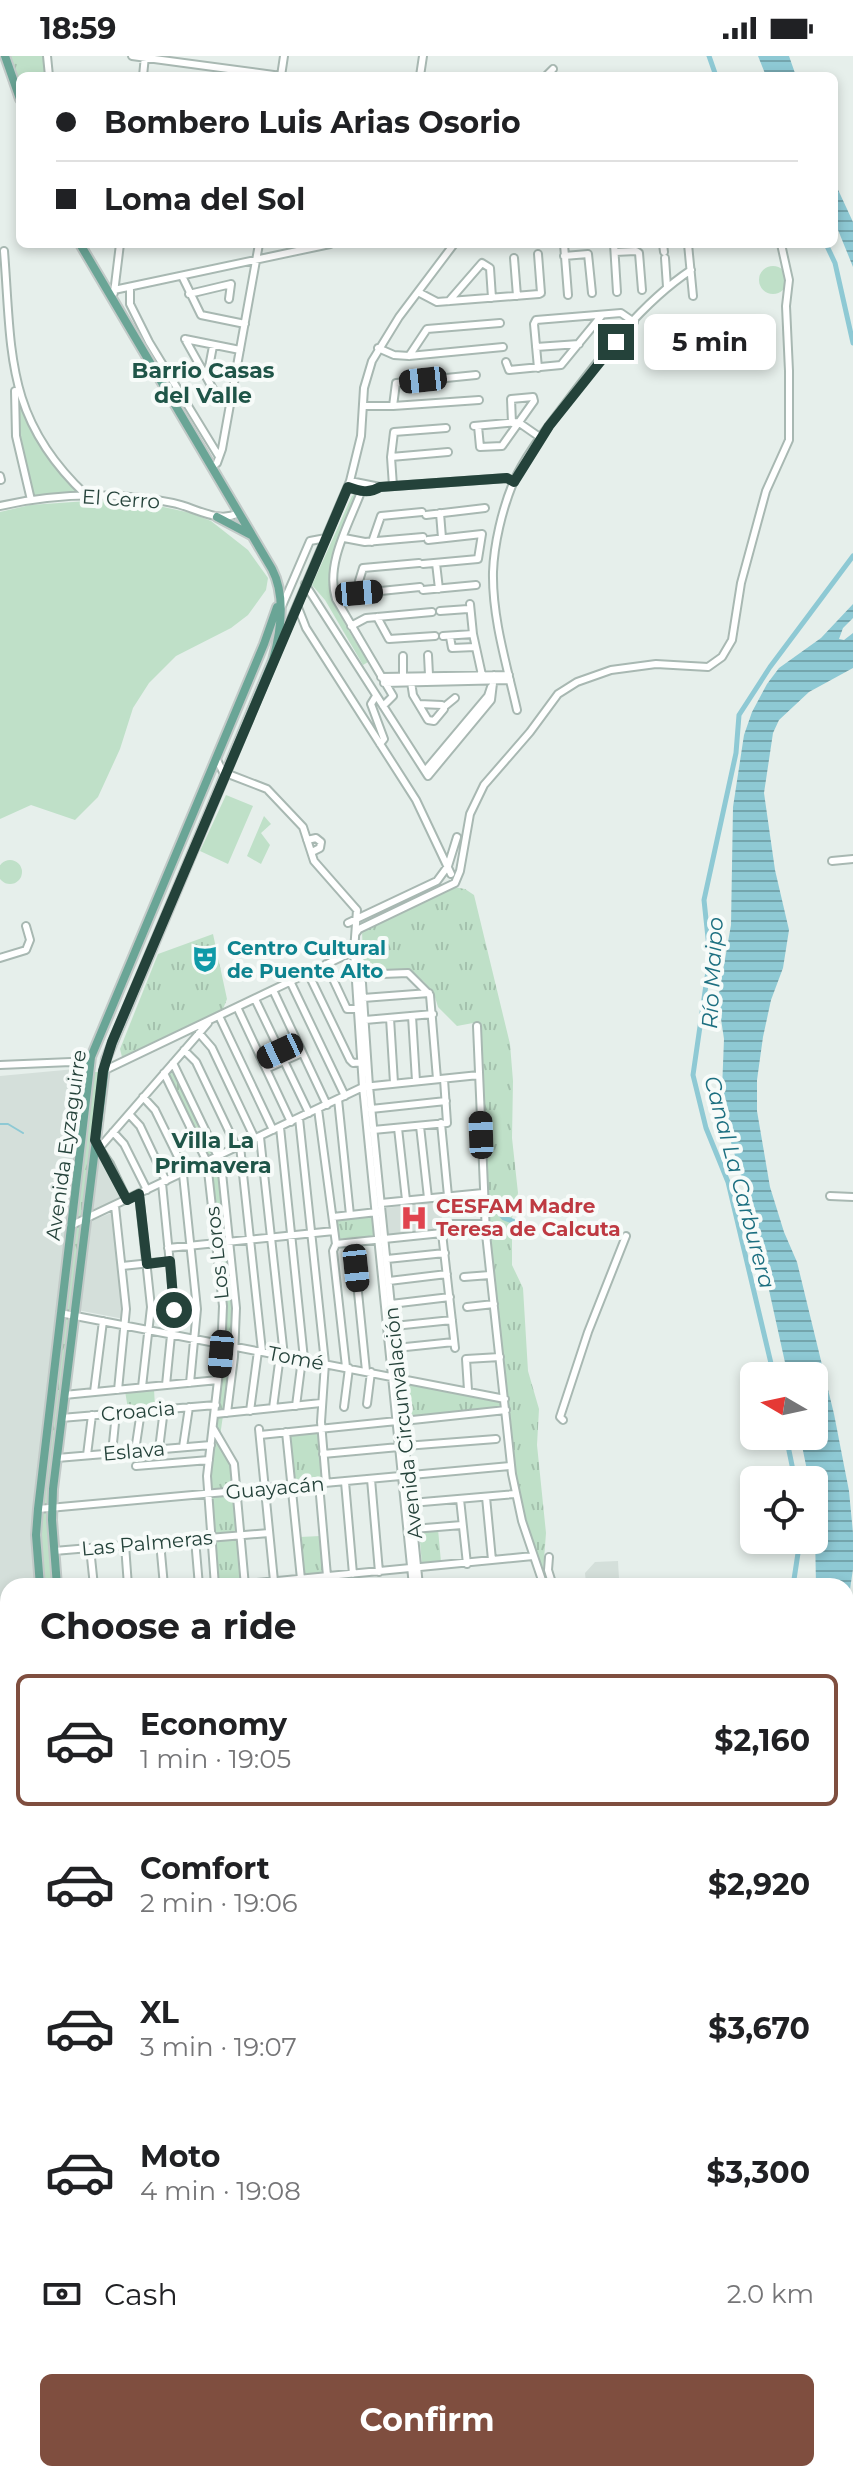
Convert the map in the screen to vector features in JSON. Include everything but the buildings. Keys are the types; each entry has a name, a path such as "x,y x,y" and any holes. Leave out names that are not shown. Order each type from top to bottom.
{"main road":[{"path":"5,56 16,88"},
{"name":"Avenida Eyzaguirre","path":"56,1578 52,1507 103,1071 273,660 283,629 278,581 272,569 145,344 113,300 82,248"},
{"path":"217,517 253,537"},
{"name":"Avenida Eyzaguirre","path":"39,1578 36,1535 38,1509 90,1064 107,1016 264,644 280,594"},
{"path":"244,692 252,691 257,698"},
{"path":"179,845 192,851"},
{"path":"107,1016 112,1024 120,1024"},
{"path":"86,1096 92,1094 99,1098"},
{"path":"75,1189 88,1191"}],"street":[{"path":"132,56 252,72"},
{"path":"550,72 553,69"},
{"path":"113,300 119,248"},
{"path":"212,467 217,463 222,449 258,248"},
{"path":"114,290 312,248"},
{"name":"Avenida Eyzaguirre","path":"264,644 292,617 349,484 361,436 364,388 378,348 451,248"},
{"path":"564,248 568,295"},
{"path":"614,248 617,292"},
{"path":"688,248 693,296"},
{"path":"356,933 455,883 470,814 484,785 558,694 577,682 611,670 656,664 708,667 722,657 732,640 741,583 763,502 789,440 788,269 782,248"},
{"path":"4,251 3,273 15,380 16,436 31,500"},
{"path":"664,251 667,287"},
{"path":"615,252 639,253 642,290"},
{"path":"418,292 433,302 541,293 538,254"},
{"path":"564,256 588,254 592,293"},
{"path":"514,258 517,296"},
{"path":"456,298 477,266 484,263 490,268 492,298"},
{"path":"517,710 497,611 493,574 496,548 514,482 541,438 587,376 667,287 691,270"},
{"path":"182,276 203,316 245,324"},
{"path":"189,294 231,282 229,299"},
{"path":"130,287 130,304 145,344 218,455"},
{"path":"538,368 536,320 623,314 634,322"},
{"path":"506,362 509,370 561,365 602,315"},
{"path":"409,356 427,329 500,323"},
{"path":"0,336 10,335"},
{"path":"175,345 185,339 240,350"},
{"path":"185,339 213,389"},
{"path":"536,347 579,344"},
{"path":"207,378 213,346"},
{"path":"378,348 394,355 409,356 503,347"},
{"path":"393,406 396,383 476,375"},
{"path":"15,380 39,439 60,469 86,495"},
{"path":"515,422 511,399 532,396 534,401 515,422 504,444 498,447 479,446 476,426 515,422 541,438"},
{"path":"363,406 479,400"},
{"path":"393,486 393,434 396,431 446,428"},
{"path":"391,457 448,452"},
{"path":"349,484 380,487 507,478 514,482"},
{"path":"349,484 361,492 380,487"},
{"path":"361,492 332,578 336,599 393,697 371,704 384,739 380,744"},
{"name":"El Cerro","path":"0,506 86,495 171,503 217,517 228,518 238,513"},
{"path":"372,542 381,516 485,508"},
{"path":"440,513 442,538"},
{"path":"344,538 372,542 482,534 478,559 363,568 359,593"},
{"path":"307,547 312,539 326,538"},
{"path":"480,545 496,548"},
{"path":"307,547 316,546 318,553"},
{"name":"Avenida Eyzaguirre","path":"280,609 307,547"},
{"path":"436,563 439,589"},
{"path":"278,581 293,580"},
{"path":"305,584 427,774 486,702 490,691 490,677 475,647 469,606 366,618 351,626"},
{"path":"336,599 359,593 476,585"},
{"path":"297,605 306,628 416,800 450,870"},
{"path":"377,617 389,639 473,634"},
{"path":"283,629 306,628"},
{"path":"443,636 452,648 475,647"},
{"path":"428,655 429,675"},
{"path":"403,656 403,676"},
{"path":"383,680 411,682 429,675 510,678"},
{"path":"383,680 403,676 420,679 490,677"},
{"path":"411,682 413,695 432,724 455,698"},
{"path":"419,704 444,707"},
{"path":"217,756 219,768 225,773 267,789 300,824 317,865 356,906 357,919"},
{"path":"231,761 232,770 238,777"},
{"path":"348,923 434,883 450,870 457,837"},
{"path":"307,840 316,838 321,842 320,848 312,852"},
{"path":"443,853 453,852"},
{"path":"832,861 853,859"},
{"name":"Avenida Circunvalación","path":"357,919 354,951 362,1062 415,1578"},
{"path":"0,945 1,957 26,950 30,940 26,926"},
{"path":"103,1071 354,951"},
{"path":"326,964 347,1009 358,1009"},
{"path":"308,973 350,1061 362,1062"},
{"path":"356,975 408,973 429,993 440,1079 446,1101 444,1123 448,1196"},
{"name":"Avenida Circunvalación","path":"356,975 362,980 366,1087 381,1203 378,1212"},
{"path":"290,981 341,1098 350,1215"},
{"path":"273,990 327,1105"},
{"path":"363,998 429,993"},
{"path":"255,999 280,1051"},
{"path":"237,1007 291,1122"},
{"path":"365,1020 433,1014"},
{"path":"219,1016 276,1129 291,1235 303,1359 296,1406"},
{"path":"412,1016 416,1081"},
{"path":"390,1018 394,1083"},
{"path":"127,1200 96,1148 210,1020"},
{"path":"477,1026 483,1193 511,1466 515,1494 541,1578"},
{"path":"199,1033 211,1045 258,1138 282,1355 273,1408"},
{"path":"262,1060 297,1043"},
{"path":"184,1050 196,1062 239,1147 260,1351 250,1411"},
{"path":"266,1069 302,1053"},
{"path":"284,1061 309,1113"},
{"path":"173,1063 221,1163 236,1303 235,1346 227,1413"},
{"path":"0,1065 90,1064"},
{"name":"Los Loros","path":"164,1073 207,1162 223,1310 209,1460 208,1494 214,1578"},
{"path":"70,1226 366,1087 479,1075"},
{"path":"143,1097 155,1110 182,1165 197,1309 190,1383"},
{"path":"371,1109 446,1101"},
{"path":"318,1109 330,1214 333,1217 336,1244 333,1251 347,1368 344,1407"},
{"path":"129,1114 140,1126 164,1182 174,1305 166,1385"},
{"path":"299,1118 325,1363 321,1429 327,1576"},
{"path":"373,1130 444,1123"},
{"path":"420,1126 428,1198"},
{"path":"398,1128 406,1200"},
{"path":"113,1132 124,1144 143,1192 151,1307 142,1387"},
{"path":"381,1203 483,1193"},
{"path":"830,1196 853,1197"},
{"path":"115,1206 125,1326 118,1390"},
{"path":"333,1217 378,1212"},
{"path":"453,1224 486,1224"},
{"path":"168,1248 334,1231"},
{"path":"336,1244 442,1233 455,1345 396,1348"},
{"path":"563,1420 560,1417 573,1376 626,1236"},
{"name":"Avenida Circunvalación","path":"381,1240 387,1259 396,1376"},
{"path":"353,1243 369,1371 367,1404"},
{"path":"387,1259 445,1253"},
{"path":"122,1266 170,1261"},
{"path":"389,1281 447,1274"},
{"path":"464,1277 490,1275"},
{"path":"391,1304 450,1297"},
{"path":"467,1307 494,1304"},
{"name":"Tomé","path":"60,1313 504,1396"},
{"path":"394,1326 452,1320"},
{"path":"94,1392 103,1321"},
{"path":"468,1390 466,1359 500,1357"},
{"path":"64,1395 218,1380"},
{"path":"215,1414 321,1403"},
{"name":"Croacia","path":"61,1418 216,1405"},
{"path":"183,1447 189,1407"},
{"path":"159,1449 164,1409"},
{"path":"274,1578 260,1432 321,1429 506,1410"},
{"path":"135,1451 141,1411"},
{"path":"112,1453 116,1413"},
{"path":"87,1455 92,1415"},
{"path":"213,1428 233,1461 244,1578"},
{"path":"286,1432 301,1578"},
{"path":"323,1454 496,1439"},
{"name":"Eslava","path":"57,1458 211,1445"},
{"path":"136,1466 209,1460"},
{"name":"Guayacán","path":"38,1509 511,1466"},
{"name":"Avenida Circunvalación","path":"405,1476 411,1503 414,1569"},
{"path":"371,1479 379,1572"},
{"path":"345,1482 353,1574"},
{"path":"411,1503 515,1494"},
{"path":"486,1497 492,1560"},
{"path":"460,1499 467,1564"},
{"path":"413,1529 462,1525"},
{"name":"Las Palmeras","path":"54,1551 269,1533"},
{"path":"195,1539 198,1578"},
{"path":"160,1542 163,1578"},
{"path":"125,1545 127,1578"},
{"path":"90,1548 93,1578"},
{"path":"310,1578 533,1556"},
{"path":"549,1557 550,1578"}],"shaded area":[{"path":"86,1068 34,1499 35,1578 0,1578 0,1076"},
{"path":"102,1156 123,1197 90,1214 97,1163"},
{"name":"CESFAM Madre Teresa de Calcuta","path":"440,1201 443,1229 388,1234 386,1208"},
{"path":"114,1212 124,1319 77,1310 88,1222"},
{"path":"618,1561 619,1578 586,1578 585,1573 595,1562"}],"green space":[{"path":"9,56 45,56 47,72 16,72 16,76"},
{"path":"773,266 783,270 787,280 783,290 773,294 763,290 759,280 763,270"},
{"path":"15,394 42,447 80,492 33,496 18,435"},
{"path":"355,494 332,564 331,580 337,608 368,662 363,665 325,600 312,585"},
{"path":"102,500 145,503 191,513 211,521 248,550 268,578 266,590 248,615 231,628 176,656 149,683 133,708 120,749 98,797 75,820 31,805 0,819 0,512 30,505"},
{"path":"226,795 253,806 228,864 200,851"},
{"path":"264,816 271,824 261,833 270,845 261,864 247,856"},
{"path":"15,861 21,867 19,881 10,884 1,881 1,863"},
{"path":"454,887 474,895 510,1044 512,1138 518,1193 512,1218 512,1265 523,1288 528,1371 539,1409 537,1445 546,1533 543,1573 516,1481 488,1218 480,1029 473,1023 457,1026 438,1007 434,994 423,981 407,971 364,974 362,932"},
{"path":"213,934 227,999 223,1009 122,1057 120,1049 158,954"},
{"path":"174,1069 214,1152 207,1155 168,1075"},
{"path":"93,1072 98,1072 100,1077 50,1499 55,1578 42,1578 39,1534"},
{"path":"218,1161 235,1314 220,1436 216,1428 227,1312 210,1164"},
{"path":"373,1216 376,1239 337,1242 335,1220"},
{"path":"404,1381 502,1400 504,1409 407,1417"},
{"path":"154,1389 155,1407 128,1409 125,1391"},
{"path":"318,1432 322,1481 294,1484 289,1434"},
{"path":"219,1441 231,1462 242,1578 218,1578 210,1475 214,1442"},
{"path":"438,1529 441,1562 422,1564 419,1531"},
{"path":"320,1536 323,1574 303,1576 300,1537"}],"water":[{"path":"758,56 789,56 795,72 764,72"},
{"path":"838,190 853,222 853,267 838,230"},
{"path":"853,604 853,618 843,628 839,639 844,640 853,633 853,668 809,692 779,720 773,733 764,793 775,870 789,930 783,968 771,1000 763,1037 757,1080 757,1111 770,1187 797,1262 821,1362 785,1362 752,1213 727,1129 722,1090 724,1039 718,999 731,925 733,807 744,735 752,712 779,668 821,638"},
{"path":"828,1389 849,1491 853,1533 852,1578 816,1578 815,1554 828,1554 828,1466 806,1466 803,1450 828,1450"}],"waterway":[{"name":"Canal La Carburera","path":"709,56 715,72"},
{"name":"Canal La Carburera","path":"828,248 835,263 853,343"},
{"name":"Canal La Carburera","path":"771,1362 728,1182 706,1128 693,1075 710,957 704,900 736,753 739,715 770,667 853,556"},
{"path":"0,1124 8,1124 23,1133"},
{"path":"487,1199 504,1218 521,1224"},
{"name":"Canal La Carburera","path":"789,1450 792,1466"},
{"name":"Canal La Carburera","path":"794,1578 798,1554"}],"place":[{"name":"Centro Cultural de Puente Alto","path":"205,959"},
{"name":"CESFAM Madre Teresa de Calcuta","path":"414,1218"}],"district":[{"name":"Barrio Casas del Valle","path":"203,382"},
{"name":"Villa La Primavera","path":"213,1152"}],"route":[{"path":"174,1310 170,1261 147,1264 139,1194 127,1200 95,1140 103,1071 112,1042 348,487 361,492 380,487 507,478 514,482 549,426 616,342"}],"water label":[{"name":"Río Maipo","path":"712,973"}]}
